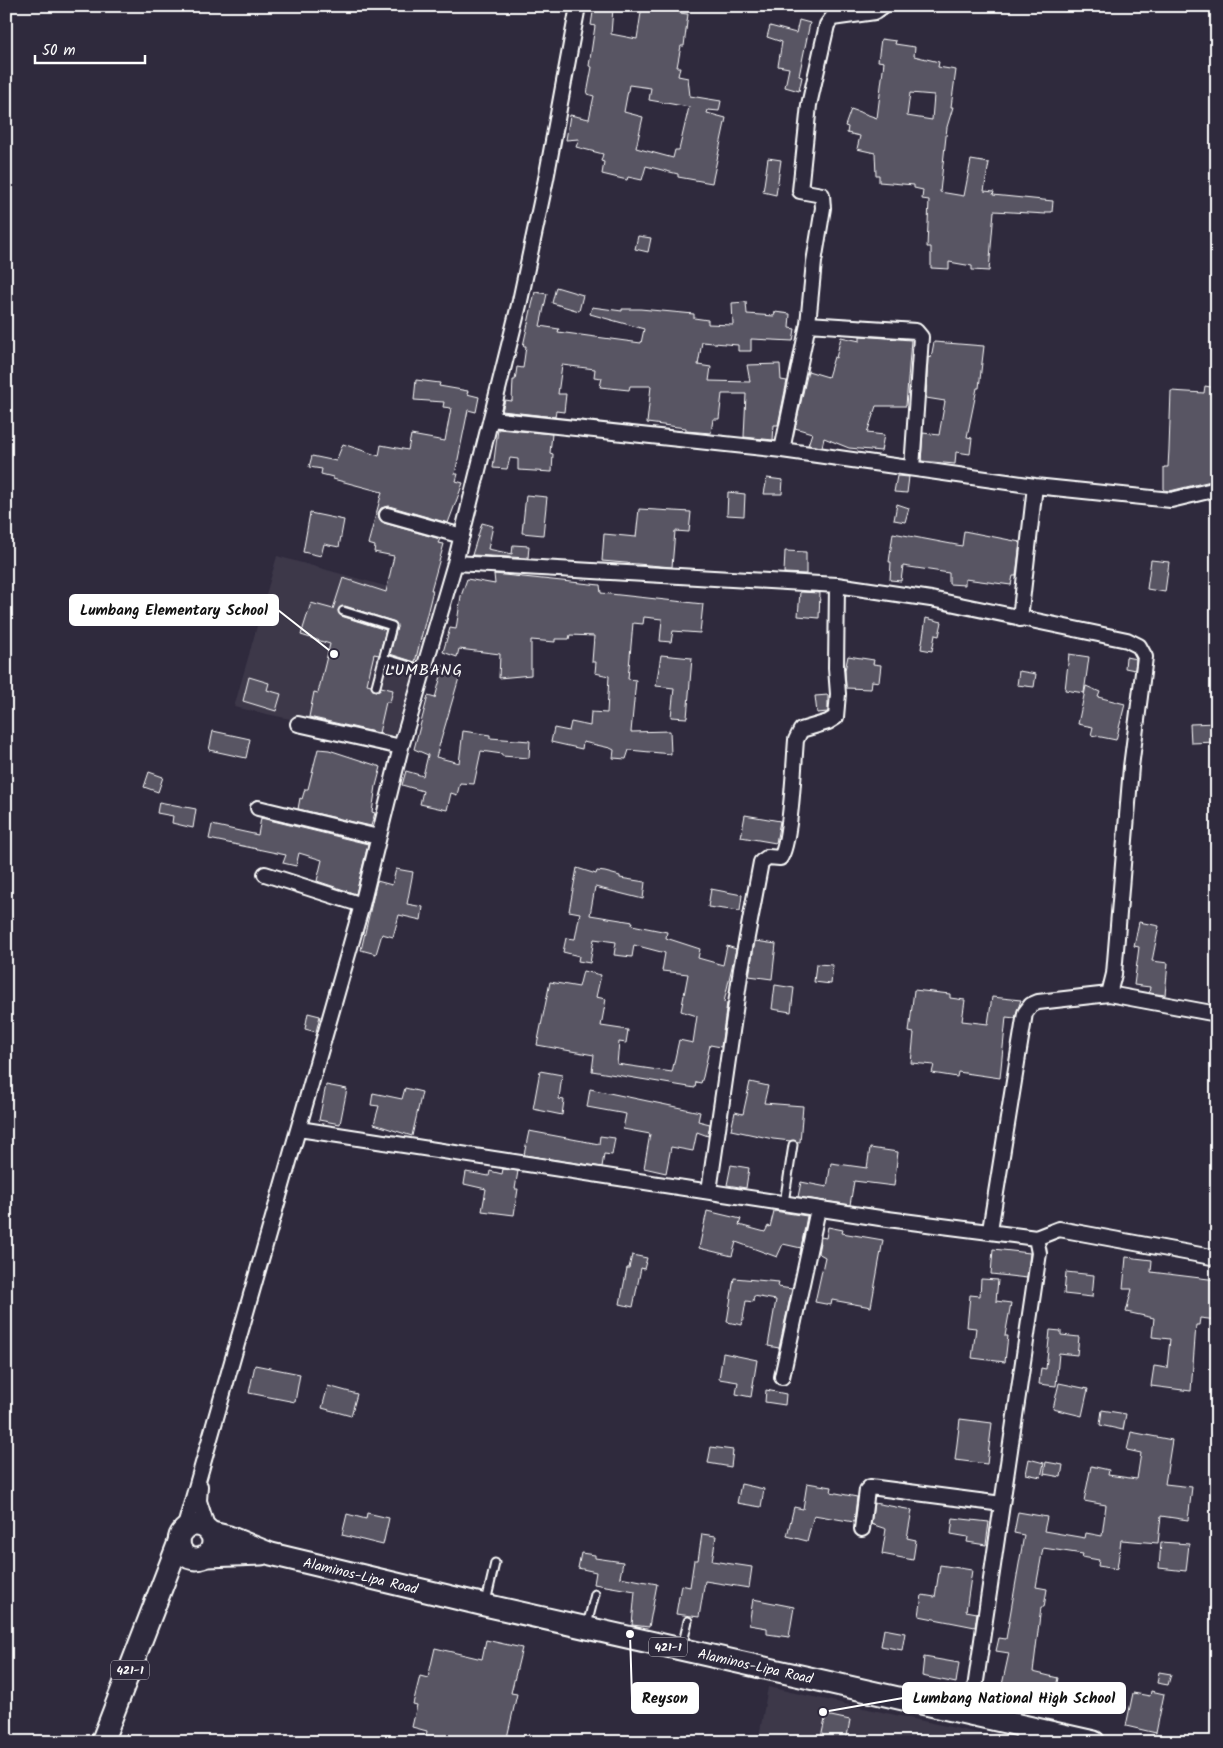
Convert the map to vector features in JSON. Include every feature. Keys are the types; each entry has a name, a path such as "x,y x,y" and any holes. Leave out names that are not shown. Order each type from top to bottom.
{"main road":[{"name":"421-1","path":"102,1742 181,1536 191,1525 200,1525 210,1531"},
{"name":"Alaminos-Lipa Road","path":"210,1531 271,1554 485,1605 971,1715 1023,1734 1094,1742"},
{"path":"204,1557 213,1549 214,1541 210,1531"},
{"name":"421-1","path":"181,1536 180,1550 185,1556 204,1557"},
{"name":"Alaminos-Lipa Road","path":"204,1557 271,1554"},
{"name":"421-1","path":"158,1598 172,1582 204,1557"}],"street":[{"path":"181,1536 191,1498 202,1472 299,1129 362,905 401,748 455,563 520,301 546,179 578,6"},
{"path":"782,450 808,324 814,262 823,208 822,194 800,191 809,106 827,25 832,18 876,12 883,6"},
{"path":"808,324 916,331 921,337 912,468"},
{"path":"491,420 782,450 1035,486 1171,500 1217,489"},
{"path":"1020,619 1035,486"},
{"path":"387,515 462,536"},
{"path":"455,563 838,585 931,599 1127,640 1139,646 1145,657 1131,767 1114,974 1109,994"},
{"path":"709,1192 741,969 761,862 768,857 780,858 782,855 787,836 796,740 801,730 836,718 838,694 836,668 838,585"},
{"path":"298,724 401,748"},
{"path":"258,808 378,837"},
{"path":"265,874 362,905"},
{"path":"990,1230 1025,1013 1031,1005 1038,1002 1109,994 1217,1014"},
{"path":"299,1129 818,1209 990,1230 1036,1238 1060,1229 1217,1258"},
{"path":"782,1377 818,1209"},
{"path":"971,1715 1038,1253 1036,1238"},
{"path":"202,1472 198,1501 210,1531"},
{"path":"862,1529 870,1487 1002,1504"}],"lane":[{"path":"342,611 391,625 376,686"},
{"path":"383,658 424,670"},
{"path":"784,1203 793,1144"},
{"path":"485,1605 495,1563"},
{"path":"586,1628 595,1594"},
{"path":"681,1650 688,1621"}],"shaded area":[{"path":"277,556 435,600 393,741 234,707"},
{"path":"768,1687 996,1737 995,1742 758,1742"}],"building":[{"path":"594,6 613,8 611,34 637,39 642,6 679,6 679,13 688,14 684,46 681,46 677,67 680,67 678,76 688,78 690,96 721,101 719,111 708,110 707,113 726,118 712,183 678,177 678,174 646,166 642,180 628,177 627,180 602,174 604,162 601,161 603,154 576,147 579,139 566,140 570,115 589,119 594,96 587,94 592,67 589,66 595,26 591,25","holes":["629,85 651,88 649,100 689,107 679,150 675,150 673,158 636,148 643,117 624,112"]},
{"path":"799,20 810,23 799,76 802,77 799,91 785,87 789,68 778,66 782,42 767,37 770,26 796,33"},
{"path":"881,39 896,41 895,44 915,47 914,56 939,62 938,67 956,70 951,107 953,107 947,127 940,192 964,196 971,160 989,163 984,191 994,192 993,195 1053,201 1052,212 1046,212 1046,214 994,211 989,271 972,270 972,266 949,262 949,269 931,268 931,247 927,247 929,200 922,199 923,190 914,188 914,185 879,182 879,175 876,175 875,153 857,149 860,136 847,133 848,127 845,126 851,109 877,118 884,62 878,61","holes":["910,93 934,95 932,120 907,116"]},
{"path":"768,158 781,160 776,195 763,192"},
{"path":"638,236 651,238 648,252 635,249"},
{"path":"556,287 583,295 579,311 552,303"},
{"path":"535,292 547,294 540,326 559,329 558,332 641,343 644,329 590,314 592,307 622,311 622,309 640,309 694,314 694,318 708,320 708,324 733,325 732,303 746,302 747,314 774,316 775,312 790,314 789,328 795,329 793,341 751,339 751,351 738,351 738,345 702,342 698,365 711,367 709,381 750,382 747,365 780,364 781,380 787,381 778,425 774,425 773,440 744,437 746,394 722,394 719,419 713,419 711,433 686,431 686,428 647,423 651,386 630,386 629,390 600,387 602,378 594,377 595,369 562,365 558,394 566,394 564,412 556,411 555,417 502,411 505,400 512,401 513,380 515,380 517,367 523,368 526,346 523,346"},
{"path":"860,336 911,340 906,406 876,406 867,433 884,435 881,451 849,448 824,438 822,447 808,445 812,433 795,428 808,371 828,377 834,357 836,358 841,337 860,341"},
{"path":"934,342 984,346 979,388 977,388 967,437 972,438 970,454 956,452 955,464 921,461 923,433 939,435 945,401 926,398 928,357 931,358"},
{"path":"416,380 440,383 439,386 468,391 467,394 479,397 476,412 468,410 455,474 458,474 456,481 463,483 448,523 389,506 381,508 378,513 379,518 384,523 440,539 438,543 444,544 431,590 433,590 415,662 390,654 397,627 395,622 345,606 338,610 341,616 386,630 379,655 374,654 367,684 371,685 375,691 381,687 393,690 390,702 386,702 379,733 309,717 314,692 318,693 330,644 301,635 311,603 333,609 343,578 386,592 394,556 374,552 375,546 368,544 382,492 333,479 333,477 321,474 322,469 309,467 312,456 336,461 343,444 379,456 381,445 408,450 411,435 445,441 451,408 443,407 444,402 414,400"},
{"path":"1205,386 1216,388 1215,480 1170,491 1164,490 1164,467 1168,467 1171,391 1204,393"},
{"path":"498,429 552,434 550,453 553,454 552,472 518,470 518,459 510,458 507,469 493,468"},
{"path":"897,476 909,477 907,493 894,492"},
{"path":"767,478 783,480 782,494 764,494"},
{"path":"728,492 745,494 744,516 727,515"},
{"path":"526,495 547,497 543,535 522,533"},
{"path":"897,504 909,508 905,522 894,520"},
{"path":"639,509 691,512 689,532 675,531 672,567 602,561 604,534 636,537"},
{"path":"310,513 344,520 339,547 324,544 321,556 303,552"},
{"path":"482,523 493,526 488,549 512,554 513,545 529,546 528,558 472,555"},
{"path":"964,531 1020,542 1016,576 1013,576 1011,585 965,579 965,585 949,584 949,573 903,566 901,581 890,580 891,562 889,562 893,533 962,546"},
{"path":"785,551 806,552 806,574 784,573"},
{"path":"1151,560 1169,562 1165,592 1147,589"},
{"path":"494,574 600,585 601,593 703,604 700,633 673,631 671,642 660,641 662,619 644,617 643,624 633,623 628,679 636,680 631,732 670,731 671,754 629,750 626,759 613,758 614,750 610,748 583,742 582,749 551,742 554,728 569,731 571,722 590,726 591,712 607,713 609,676 595,673 596,662 592,662 594,636 570,635 569,639 555,639 555,642 531,640 531,675 499,678 500,654 459,649 457,657 443,652 450,628 456,629 461,596 467,579 495,584"},
{"path":"800,592 820,593 819,618 798,616"},
{"path":"926,618 942,622 939,636 935,635 932,651 921,649"},
{"path":"1069,654 1089,657 1084,693 1065,690"},
{"path":"661,655 692,658 687,718 671,717 674,688 656,686"},
{"path":"848,656 874,660 873,664 881,665 879,682 872,681 871,689 846,688 845,670"},
{"path":"1126,657 1136,659 1135,670 1125,668"},
{"path":"444,665 461,671 436,757 459,763 463,731 490,735 490,738 530,741 529,758 502,756 502,754 481,751 474,784 460,783 457,795 451,793 447,810 420,804 423,791 402,785 406,771 423,776 428,755 414,749 428,696 435,698"},
{"path":"1019,671 1036,674 1034,687 1017,685"},
{"path":"249,677 269,683 267,690 281,694 276,711 243,701"},
{"path":"1086,686 1100,692 1098,697 1125,704 1116,740 1091,735 1093,727 1078,724"},
{"path":"828,695 828,712 817,713 815,696"},
{"path":"1217,723 1217,742 1191,743 1190,724"},
{"path":"213,731 250,739 246,758 209,750"},
{"path":"318,749 329,750 381,767 372,812 375,813 371,826 298,809 300,798 302,799 305,789 308,789"},
{"path":"149,772 163,777 158,792 144,787"},
{"path":"159,802 196,809 193,828 172,823 173,816 157,813"},
{"path":"745,815 780,821 776,843 741,837"},
{"path":"261,818 368,844 356,894 317,881 322,860 299,853 296,866 283,863 286,855 209,839 212,825 258,835"},
{"path":"577,868 596,874 597,871 605,872 620,876 620,878 645,882 643,899 595,887 590,915 633,922 632,925 667,932 666,938 700,949 698,958 723,965 727,946 736,949 724,1002 727,1003 721,1047 710,1045 701,1083 696,1082 695,1088 592,1071 594,1055 537,1045 550,982 579,987 583,971 601,975 596,997 606,999 601,1026 628,1030 626,1043 619,1042 617,1064 672,1072 679,1040 693,1043 697,1016 681,1011 688,974 662,971 665,953 634,945 632,957 614,955 616,942 594,939 590,963 578,961 579,956 563,952 566,938 575,939 580,913 569,911"},
{"path":"396,869 413,872 407,904 423,907 421,920 399,915 393,937 382,934 376,954 361,950 377,881 392,885"},
{"path":"711,889 742,895 740,911 708,907"},
{"path":"1139,922 1159,926 1152,961 1168,963 1165,995 1149,993 1150,987 1134,985 1139,947 1134,946"},
{"path":"755,941 776,944 772,979 749,976"},
{"path":"816,964 833,965 831,984 814,982"},
{"path":"775,985 794,988 791,1012 772,1009"},
{"path":"914,990 950,994 950,998 965,1000 962,1021 988,1024 992,997 1021,1000 1015,1018 1006,1017 1000,1078 958,1072 957,1077 932,1073 934,1065 911,1063 914,1033 909,1032"},
{"path":"308,1013 320,1016 316,1032 305,1029"},
{"path":"540,1071 562,1075 559,1099 564,1100 562,1115 533,1109"},
{"path":"750,1082 768,1086 764,1103 803,1106 800,1142 773,1139 731,1130 735,1112 743,1114"},
{"path":"326,1085 347,1089 340,1124 319,1120"},
{"path":"405,1088 422,1092 412,1136 374,1124 379,1106 371,1105 373,1093 402,1099"},
{"path":"590,1089 700,1112 698,1121 710,1124 708,1136 697,1132 693,1151 671,1147 666,1173 644,1168 650,1134 623,1129 626,1114 587,1107"},
{"path":"529,1131 599,1144 600,1136 615,1138 612,1155 604,1154 602,1167 524,1155"},
{"path":"870,1148 898,1152 894,1186 854,1181 850,1205 798,1197 801,1182 827,1187 831,1163 867,1168"},
{"path":"731,1165 749,1168 746,1188 727,1185"},
{"path":"503,1169 518,1171 515,1189 518,1189 514,1215 482,1211 486,1189 464,1184 466,1172 489,1176 490,1171 502,1174"},
{"path":"707,1211 741,1219 739,1225 765,1232 768,1226 770,1227 774,1211 807,1216 801,1248 783,1244 777,1257 736,1242 732,1256 699,1248"},
{"path":"828,1227 843,1230 842,1233 883,1240 871,1307 832,1300 831,1305 815,1302 825,1257 818,1253 821,1237 826,1238"},
{"path":"993,1249 1030,1253 1027,1278 991,1274"},
{"path":"632,1255 647,1258 644,1269 641,1268 633,1307 620,1304 627,1268 629,1268"},
{"path":"1126,1257 1152,1260 1151,1272 1217,1280 1217,1320 1200,1318 1199,1325 1196,1325 1191,1391 1151,1386 1154,1366 1167,1368 1170,1339 1152,1337 1154,1318 1126,1312 1132,1289 1123,1289"},
{"path":"1066,1272 1094,1275 1092,1297 1064,1294"},
{"path":"734,1278 779,1282 778,1287 792,1289 779,1348 768,1346 776,1300 754,1296 753,1302 746,1301 742,1325 727,1322"},
{"path":"981,1279 998,1280 996,1301 1011,1303 1005,1336 1008,1336 1005,1362 972,1358 976,1328 967,1327 970,1295 980,1296"},
{"path":"1050,1330 1061,1331 1061,1335 1079,1337 1077,1355 1059,1353 1056,1386 1039,1384 1041,1368 1046,1369"},
{"path":"723,1353 757,1360 751,1397 736,1394 738,1382 719,1379"},
{"path":"255,1365 300,1374 295,1402 249,1393"},
{"path":"1059,1383 1088,1389 1082,1416 1053,1409"},
{"path":"328,1386 357,1394 351,1416 322,1408"},
{"path":"766,1390 786,1394 785,1405 765,1402"},
{"path":"1102,1410 1126,1414 1123,1430 1100,1425"},
{"path":"960,1419 992,1423 987,1464 955,1460"},
{"path":"1131,1432 1172,1440 1165,1484 1192,1487 1188,1520 1161,1516 1158,1543 1121,1540 1117,1569 1098,1566 1099,1560 1082,1557 1083,1554 1043,1548 1036,1587 1047,1589 1044,1607 1041,1607 1033,1672 1058,1678 1052,1705 1000,1694 1009,1653 996,1651 999,1638 1006,1639 1024,1535 1014,1533 1018,1512 1047,1517 1044,1531 1085,1538 1086,1533 1102,1536 1106,1505 1084,1501 1091,1466 1109,1470 1108,1475 1137,1479 1141,1453 1127,1450"},
{"path":"711,1447 733,1450 731,1467 708,1463"},
{"path":"1029,1459 1044,1463 1041,1477 1026,1474"},
{"path":"1046,1462 1063,1465 1061,1477 1044,1474"},
{"path":"807,1483 832,1487 831,1492 857,1497 854,1522 814,1515 807,1541 787,1536 794,1507 803,1509"},
{"path":"741,1484 764,1489 761,1507 737,1503"},
{"path":"874,1503 912,1510 907,1538 916,1540 913,1560 882,1554 886,1529 871,1524"},
{"path":"367,1513 389,1518 383,1545 342,1535 347,1514 366,1519"},
{"path":"953,1518 989,1522 986,1545 967,1542 968,1537 951,1534"},
{"path":"702,1534 716,1536 712,1561 752,1567 749,1588 705,1581 699,1617 676,1614 681,1585 690,1587 694,1560 698,1560"},
{"path":"1161,1542 1189,1544 1186,1571 1159,1568"},
{"path":"581,1553 595,1555 595,1558 623,1562 620,1577 657,1584 649,1627 632,1625 635,1591 594,1584 596,1572 578,1568"},
{"path":"940,1565 972,1570 966,1611 977,1613 975,1627 919,1616 922,1595 935,1597"},
{"path":"753,1599 794,1607 789,1637 767,1634 767,1628 749,1625"},
{"path":"884,1629 905,1633 902,1650 881,1646"},
{"path":"486,1640 522,1648 511,1693 517,1694 506,1742 460,1742 445,1738 444,1742 425,1742 427,1731 412,1727 417,1705 413,1704 420,1676 428,1678 435,1648 482,1659"},
{"path":"924,1657 959,1663 956,1683 922,1676"},
{"path":"1159,1672 1171,1674 1168,1685 1157,1683"},
{"path":"1151,1691 1164,1694 1156,1733 1126,1726 1133,1693 1150,1696"},
{"path":"826,1715 850,1720 846,1742 820,1742"}],"place":[{"name":"Lumbang Elementary School","path":"334,654"},
{"name":"Reyson","path":"630,1634"},
{"name":"Lumbang National High School","path":"823,1712"}],"district":[{"name":"LUMBANG","path":"424,669"}]}
